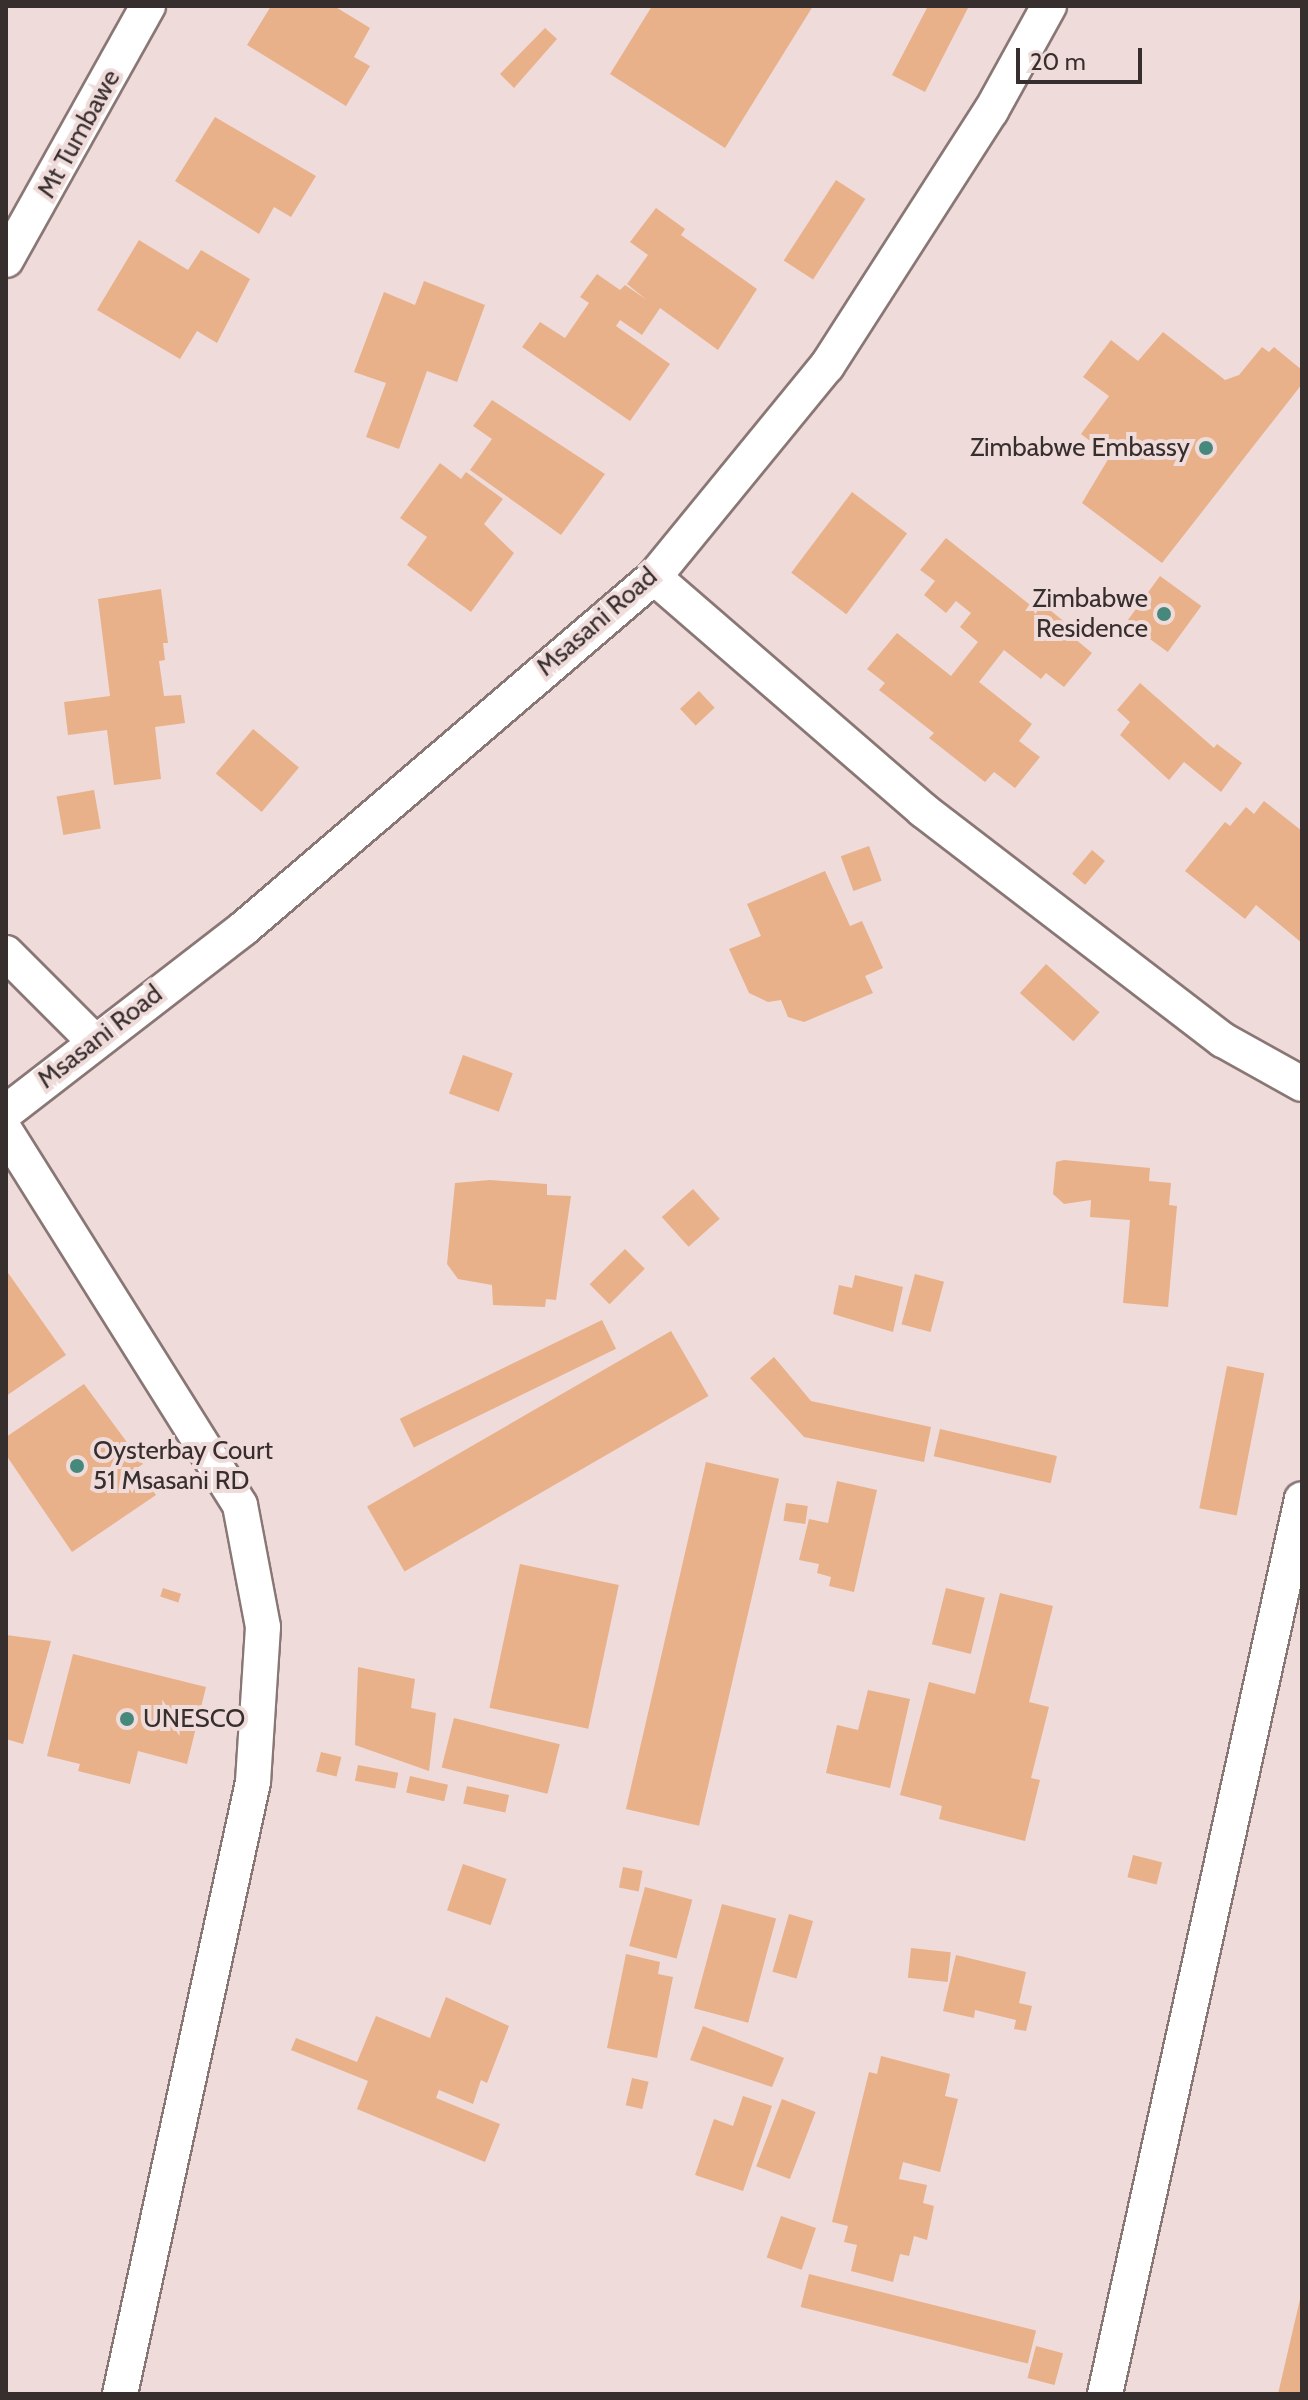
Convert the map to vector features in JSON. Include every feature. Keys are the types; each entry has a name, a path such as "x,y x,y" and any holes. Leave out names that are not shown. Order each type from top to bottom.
{"street":[{"name":"Mt Tumbawe","path":"6,260 148,6"},
{"name":"Msasani Road","path":"6,1112 93,1040 244,928 654,577 827,366 991,111 1049,6"},
{"path":"654,577 923,810 1223,1040 1302,1084"},
{"path":"6,953 93,1040"},
{"path":"6,1132 240,1505 263,1627 253,1782 120,2394"},
{"path":"1105,2394 1302,1499"}],"building":[{"path":"271,6 334,6 370,28 354,57 370,66 346,106 247,45"},
{"path":"652,6 813,6 725,148 610,74"},
{"path":"928,6 969,6 925,92 892,75"},
{"path":"545,28 557,39 514,88 500,74"},
{"path":"215,117 316,176 291,217 274,207 259,234 175,181"},
{"path":"836,180 865,199 813,280 784,261"},
{"path":"656,208 685,229 681,235 757,289 718,350 660,308 642,335 620,320 616,326 670,364 630,421 522,347 540,322 565,338 589,303 580,297 597,274 620,290 625,285 647,300 627,284 648,255 630,242"},
{"path":"139,240 188,270 201,250 250,279 217,343 197,331 180,359 97,310"},
{"path":"424,281 485,305 457,382 427,371 399,449 366,437 386,383 354,372 384,292 415,305"},
{"name":"Zimbabwe Embassy","path":"1163,332 1225,380 1239,375 1262,347 1269,352 1274,347 1302,370 1302,384 1162,563 1082,503 1110,456 1081,434 1109,396 1083,377 1111,340 1138,361"},
{"path":"492,400 605,474 561,535 470,470 492,439 473,426"},
{"path":"440,463 461,479 466,472 503,499 484,524 514,553 471,612 407,565 427,537 400,518"},
{"path":"852,492 907,534 846,614 791,573"},
{"path":"946,538 1034,608 1039,601 1078,633 1074,638 1092,653 1064,687 1046,673 1041,679 1004,650 979,682 1032,724 1019,741 1040,757 1015,788 994,772 985,782 929,738 934,733 879,690 885,683 867,669 897,633 951,676 978,642 960,627 971,613 956,601 946,613 924,595 935,581 920,570"},
{"name":"Zimbabwe Residence","path":"1160,576 1201,606 1168,652 1126,622"},
{"path":"161,589 168,643 163,643 165,660 159,661 164,696 181,695 185,723 155,727 161,779 114,785 107,730 68,735 64,702 110,696 98,599"},
{"path":"1140,683 1214,748 1217,744 1242,763 1221,792 1184,762 1169,780 1120,735 1130,722 1117,710"},
{"path":"699,691 715,708 696,726 680,709"},
{"path":"253,729 299,768 262,812 216,773"},
{"path":"94,790 101,828 63,835 57,797"},
{"path":"1264,801 1302,831 1302,943 1256,905 1245,919 1185,871 1225,822 1230,826 1246,807 1254,814"},
{"path":"869,846 882,881 853,891 841,856"},
{"path":"1092,850 1105,861 1085,885 1072,874"},
{"path":"825,871 850,926 862,921 883,968 865,976 873,993 804,1022 788,1017 781,1000 768,1002 749,993 729,949 761,936 747,904"},
{"path":"1046,964 1100,1012 1073,1041 1020,993"},
{"path":"463,1055 513,1073 499,1112 449,1094"},
{"path":"1064,1160 1150,1168 1149,1181 1171,1183 1169,1205 1177,1206 1168,1307 1123,1303 1130,1220 1090,1217 1091,1200 1064,1204 1053,1194 1056,1162"},
{"path":"490,1180 547,1184 547,1195 571,1196 556,1300 546,1299 545,1307 493,1305 492,1285 458,1279 447,1264 455,1183"},
{"path":"693,1189 720,1219 689,1247 662,1217"},
{"path":"625,1249 645,1269 609,1304 590,1284"},
{"path":"6,1270 66,1355 6,1396"},
{"path":"915,1274 944,1282 931,1332 902,1324"},
{"path":"855,1275 903,1287 893,1332 833,1314 839,1285 852,1288"},
{"path":"602,1320 616,1349 414,1447 400,1419"},
{"path":"671,1331 708,1396 405,1571 367,1506"},
{"path":"774,1357 811,1401 931,1427 924,1462 804,1437 750,1378"},
{"path":"1227,1366 1264,1373 1237,1516 1199,1508"},
{"name":"Oysterbay Court 51 Msasani RD","path":"84,1384 143,1464 137,1468 156,1495 72,1552 6,1455 6,1437"},
{"path":"940,1429 1057,1456 1051,1483 934,1456"},
{"path":"706,1462 779,1479 699,1826 626,1809"},
{"path":"837,1481 877,1490 854,1592 829,1586 831,1577 817,1573 819,1564 799,1560 809,1519 828,1523"},
{"path":"786,1503 808,1506 805,1524 783,1521"},
{"path":"520,1564 619,1585 588,1729 489,1708"},
{"path":"163,1588 181,1594 178,1602 160,1597"},
{"path":"946,1588 985,1598 971,1654 932,1644"},
{"path":"1000,1593 1053,1606 1029,1702 1049,1707 1031,1778 1040,1780 1025,1841 939,1819 942,1806 900,1795 929,1682 975,1694"},
{"path":"6,1635 51,1641 23,1744 6,1739"},
{"name":"UNESCO","path":"73,1654 206,1687 187,1764 138,1751 130,1784 78,1771 80,1764 47,1756"},
{"path":"358,1667 415,1679 411,1708 436,1713 429,1771 355,1745"},
{"path":"868,1690 910,1699 890,1788 826,1773 837,1725 858,1730"},
{"path":"454,1718 560,1744 547,1794 442,1767"},
{"path":"321,1752 341,1757 337,1776 316,1771"},
{"path":"358,1765 398,1773 395,1789 355,1781"},
{"path":"410,1776 448,1785 444,1801 406,1793"},
{"path":"467,1786 509,1795 505,1813 463,1804"},
{"path":"1133,1855 1162,1862 1157,1885 1127,1877"},
{"path":"463,1864 506,1879 491,1925 447,1910"},
{"path":"623,1867 643,1871 639,1891 619,1888"},
{"path":"645,1887 692,1900 677,1959 629,1946"},
{"path":"722,1904 776,1918 748,2023 694,2008"},
{"path":"789,1914 813,1921 796,1979 772,1972"},
{"path":"911,1948 951,1952 948,1982 908,1978"},
{"path":"626,1954 660,1962 658,1974 673,1977 657,2058 607,2048"},
{"path":"956,1955 1026,1972 1019,2003 1032,2006 1026,2031 1014,2029 1016,2020 975,2010 974,2018 943,2011"},
{"path":"446,1997 509,2026 487,2083 481,2080 473,2104 439,2090 436,2098 500,2124 485,2162 357,2109 368,2081 291,2050 296,2038 357,2062 376,2016 430,2038"},
{"path":"703,2026 784,2058 772,2087 690,2060"},
{"path":"881,2056 950,2074 945,2096 958,2099 940,2172 903,2162 899,2179 927,2185 923,2203 934,2206 927,2240 914,2236 909,2256 900,2254 893,2282 851,2271 857,2245 844,2242 848,2226 832,2222 869,2072 877,2074"},
{"path":"632,2078 649,2082 642,2109 626,2105"},
{"path":"743,2096 772,2106 743,2191 695,2175 714,2119 733,2126"},
{"path":"782,2099 816,2112 790,2179 756,2166"},
{"path":"781,2216 816,2228 802,2270 767,2258"},
{"path":"809,2274 1036,2331 1028,2364 801,2307"},
{"path":"1301,2295 1302,2394 1278,2394"},
{"path":"1036,2346 1063,2353 1055,2385 1027,2378"}],"place":[{"name":"Zimbabwe Embassy","path":"1206,448"},
{"name":"Zimbabwe Residence","path":"1164,614"},
{"name":"Oysterbay Court 51 Msasani RD","path":"77,1466"},
{"name":"UNESCO","path":"127,1719"}]}
